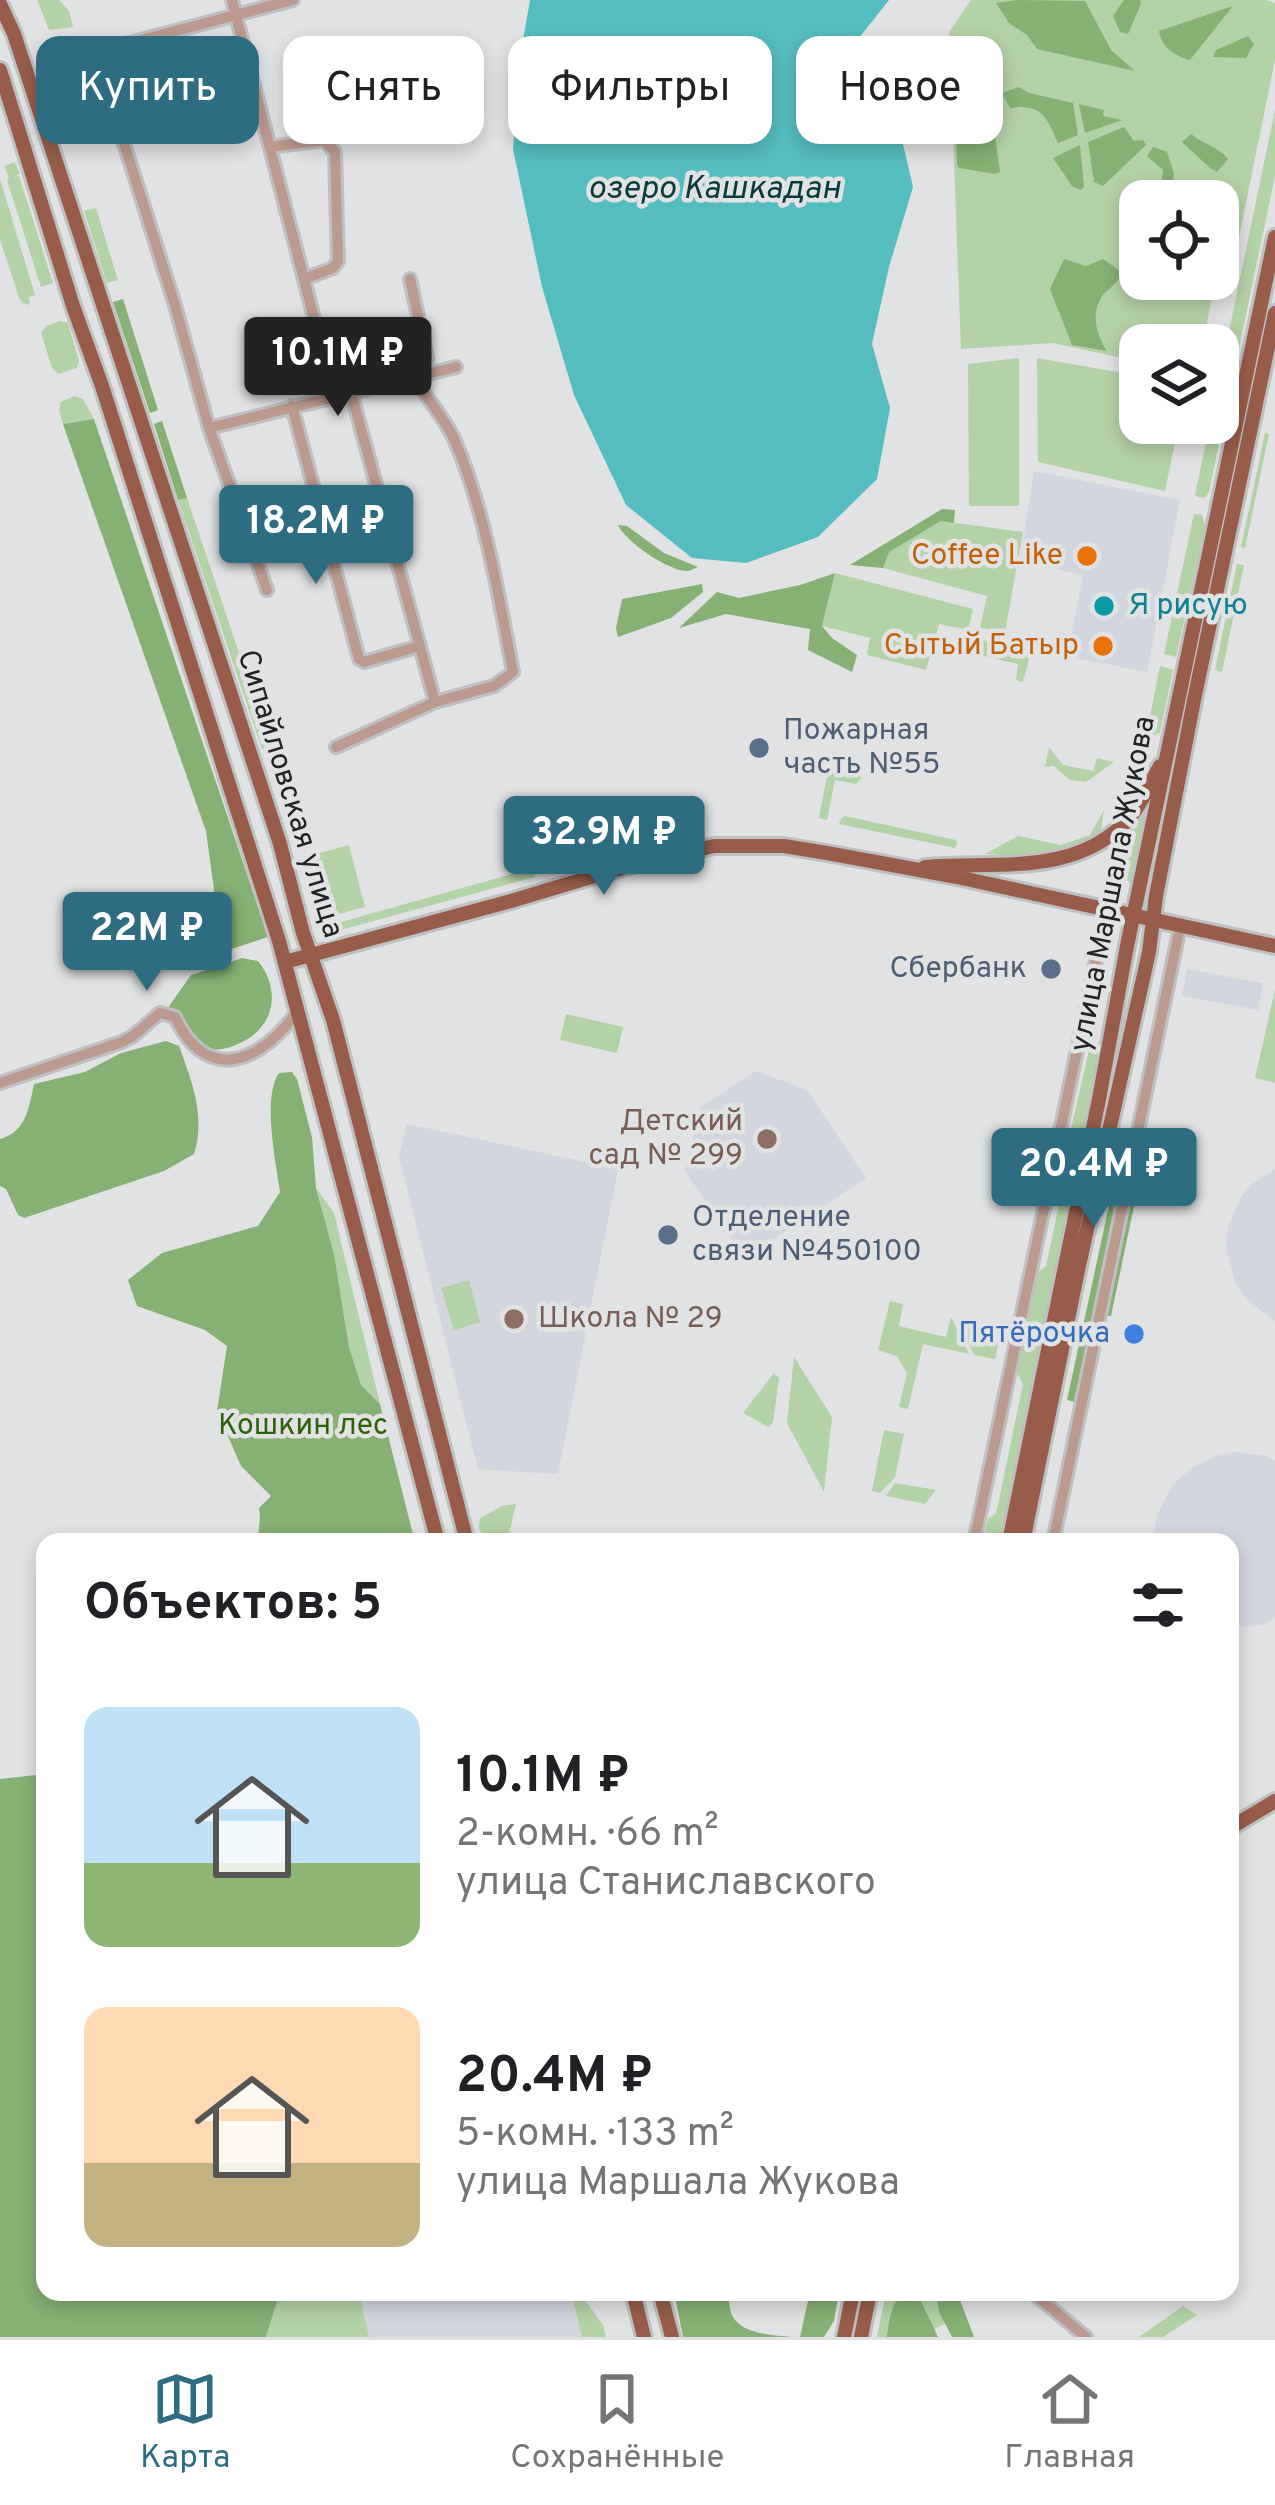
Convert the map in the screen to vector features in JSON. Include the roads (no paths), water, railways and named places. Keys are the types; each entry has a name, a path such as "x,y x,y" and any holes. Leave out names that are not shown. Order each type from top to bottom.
{"main road":[{"name":"Сипайловская улица","path":"0,4 14,34 280,844 333,1020 465,1533"},
{"name":"Сипайловская улица","path":"0,70 285,962 436,1533"},
{"name":"улица Маршала Жукова","path":"1011,1533 1275,237"},
{"name":"улица Маршала Жукова","path":"1026,1533 1149,952 1194,700 1275,313"},
{"path":"102,386 111,376 127,380"},
{"path":"902,868 1016,866 1081,853 1105,840 1132,814 1167,751"},
{"path":"285,962 714,845 784,846 957,877 1275,946"},
{"path":"1239,1823 1275,1801"},
{"path":"635,2301 644,2337"},
{"path":"662,2301 672,2337"},
{"path":"844,2337 851,2301"},
{"path":"861,2337 868,2301"}],"street":[{"path":"232,0 334,396"},
{"path":"267,590 209,428 116,121 104,66 122,45 293,0"},
{"path":"270,147 324,140 335,152 338,261 333,268 304,278"},
{"path":"410,279 427,358 416,377"},
{"path":"209,428 456,367"},
{"path":"336,747 435,702 494,686 513,672 486,541 458,447 446,420 425,398 416,377"},
{"path":"351,392 435,702"},
{"path":"292,406 359,659 364,662 420,646"},
{"path":"976,1533 1106,911"},
{"path":"1055,1533 1180,927"},
{"path":"0,1083 122,1042 160,1013 175,1017 184,1035 204,1055 224,1061 237,1058 267,1043 298,1009"},
{"path":"1043,2301 1086,2337"}],"water":[{"name":"озеро Кашкадан","path":"530,0 889,0 860,36 796,36 796,144 903,144 913,187 872,344 890,408 877,479 818,537 746,563 692,558 626,505 574,395 542,287 513,149 513,144 772,144 772,36 524,36"}],"place":[{"name":"Coffee Like","path":"1087,556"},
{"name":"Я рисую","path":"1104,606"},
{"name":"Сытый Батыр","path":"1103,646"},
{"name":"Пожарная часть №55","path":"759,748"},
{"name":"Сбербанк","path":"1051,969"},
{"name":"Детский сад № 299","path":"767,1139"},
{"name":"Отделение связи №450100","path":"668,1235"},
{"name":"Школа № 29","path":"514,1319"},
{"name":"Пятёрочка","path":"1134,1334"}],"park label":[{"name":"Кошкин лес","path":"303,1426"}]}
